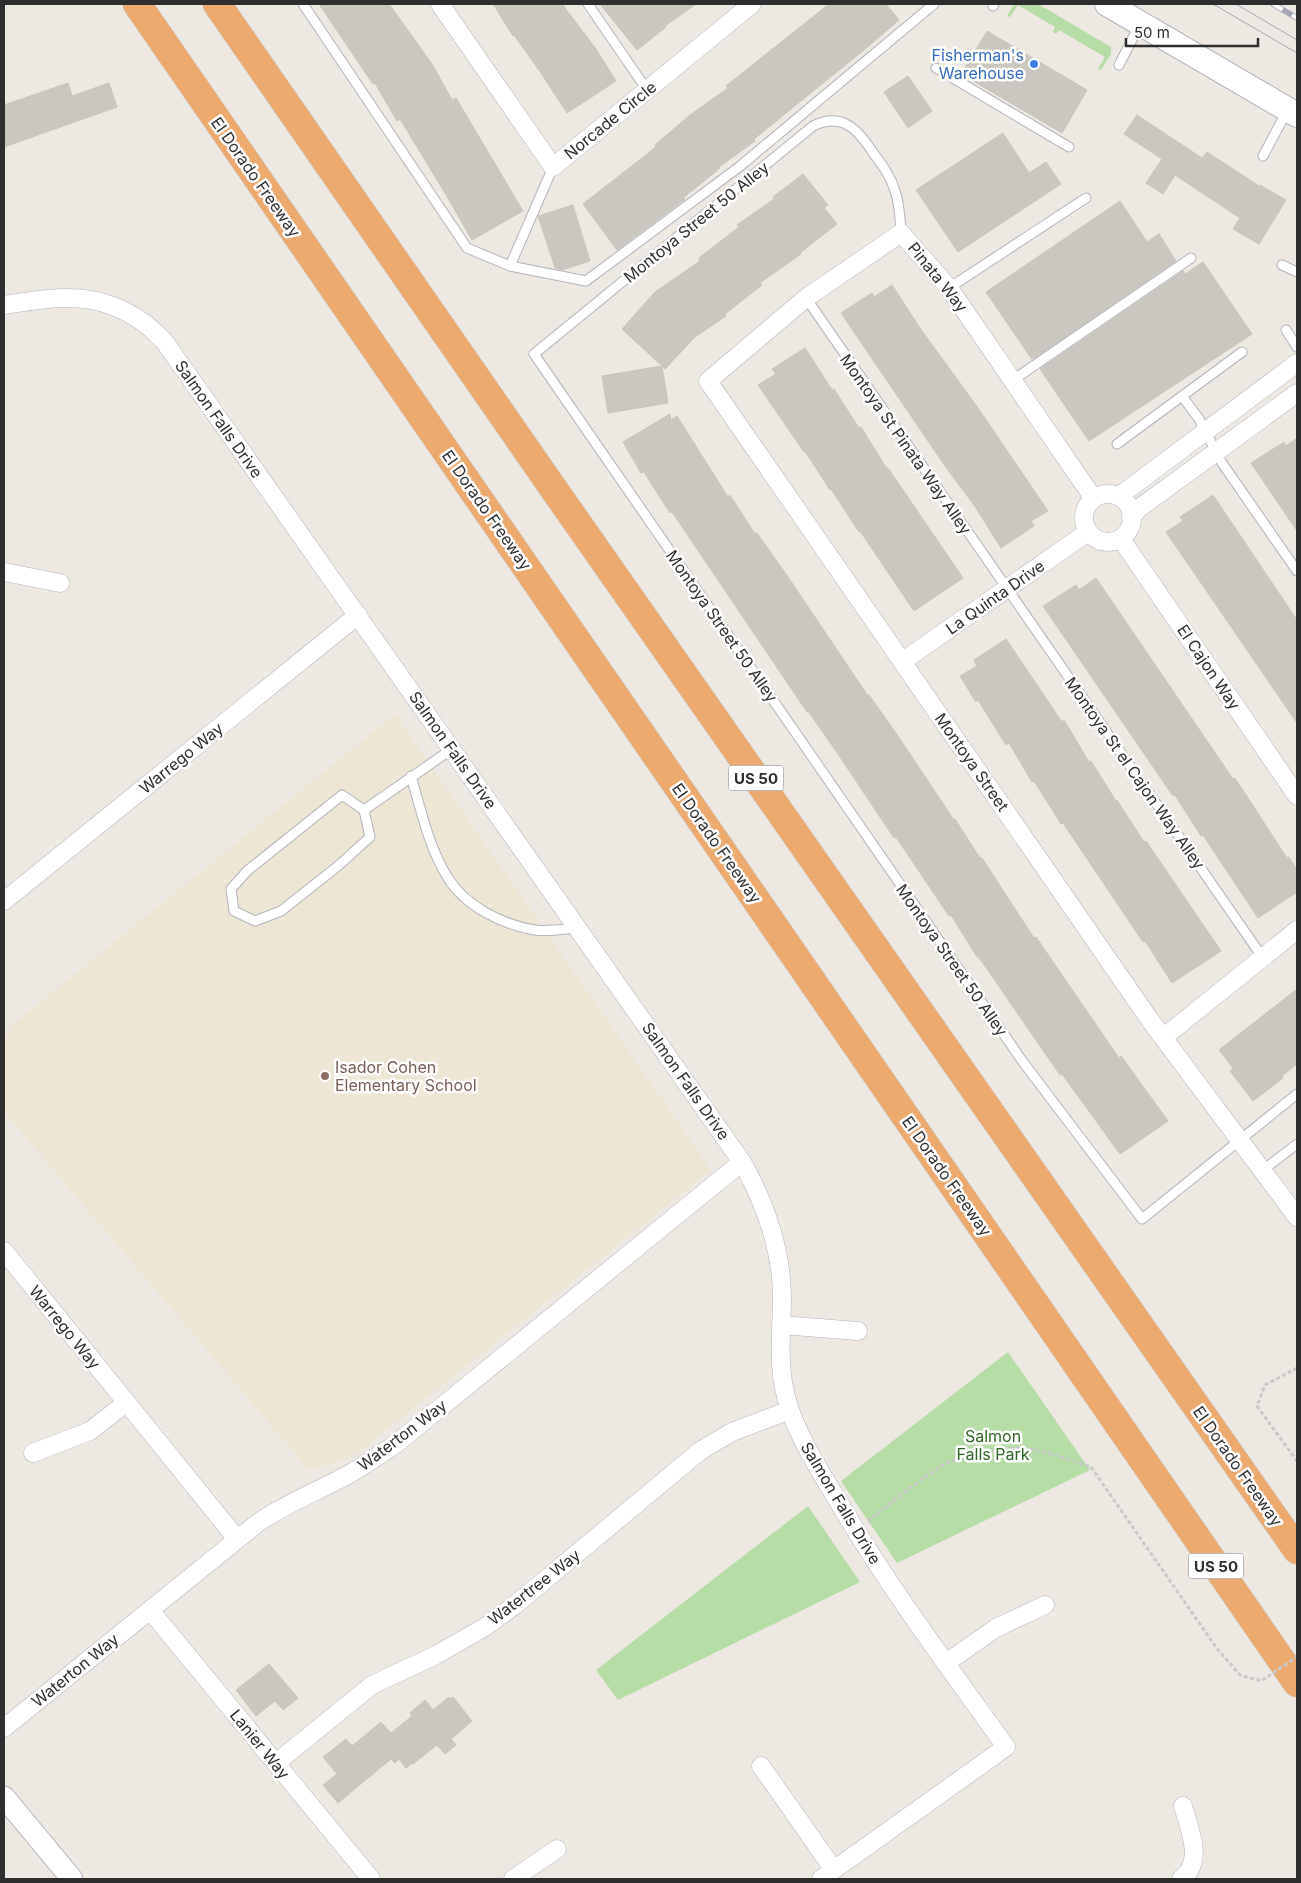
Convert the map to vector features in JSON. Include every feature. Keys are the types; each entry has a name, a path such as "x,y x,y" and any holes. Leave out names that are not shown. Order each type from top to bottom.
{"highway":[{"name":"El Dorado Freeway","path":"137,4 1297,1677"},
{"name":"El Dorado Freeway","path":"217,4 576,521 1297,1550"}],"main road":[{"path":"1107,4 1293,112"}],"street":[{"name":"Norcade Circle","path":"440,4 553,167 752,4"},
{"name":"Pinata Way","path":"708,381 806,298 901,233 949,288 1094,499"},
{"name":"Salmon Falls Drive","path":"4,305 56,298 87,299 102,302 121,309 144,323 164,341 742,1162 756,1186 774,1239 779,1266 782,1294 781,1368 790,1410 798,1429 877,1565 1006,1748 827,1874 761,1766"},
{"path":"1117,496 1128,506 1131,518 1130,527 1121,538 1114,542 1099,541 1088,532 1084,520 1086,508 1094,499 1106,495 1117,496 1126,491 1297,363"},
{"name":"Montoya Street","path":"708,381 1164,1037 1297,1217"},
{"path":"1131,518 1138,509 1297,393"},
{"name":"La Quinta Drive","path":"903,661 1088,532"},
{"name":"El Cajon Way","path":"1121,538 1297,796"},
{"path":"4,572 60,582"},
{"name":"Warrego Way","path":"4,901 358,615"},
{"path":"1164,1037 1297,930"},
{"name":"Waterton Way","path":"4,1728 259,1522 282,1506 368,1463 397,1443 742,1162"},
{"name":"Warrego Way","path":"4,1251 237,1539"},
{"path":"781,1324 858,1331"},
{"path":"33,1453 90,1431 126,1403"},
{"name":"Watertree Way","path":"276,1763 372,1685 436,1655 485,1627 515,1605 700,1451 732,1432 790,1410"},
{"path":"946,1664 996,1628 1045,1606"},
{"name":"Lanier Way","path":"150,1610 370,1879"},
{"path":"4,1797 72,1879"},
{"path":"1181,1879 1189,1872 1194,1861 1194,1849 1183,1806"},
{"path":"513,1879 557,1849"}],"lane":[{"path":"303,4 467,248 510,266 586,281 739,167 934,4"},
{"path":"588,4 647,90"},
{"path":"1119,65 1140,23"},
{"path":"936,68 1069,147"},
{"path":"1263,156 1293,112"},
{"name":"Montoya Street 50 Alley","path":"901,233 898,203 891,180 862,136 854,128 843,122 831,120 819,123 534,354 1023,1062 1142,1219 1240,1140"},
{"path":"510,266 553,167"},
{"path":"949,288 1086,198"},
{"path":"1013,380 1192,258"},
{"path":"1282,265 1297,272"},
{"name":"Montoya St Pinata Way Alley","path":"806,298 1007,589"},
{"path":"1286,330 1297,347"},
{"path":"1117,444 1242,352"},
{"path":"1182,396 1206,431 1222,463 1297,571"},
{"name":"Montoya St el Cajon Way Alley","path":"1007,589 1262,958"},
{"path":"364,810 452,749"},
{"path":"411,776 429,838 448,878 464,896 483,911 508,924 536,931 578,928"},
{"path":"342,795 364,810 370,838 281,911 256,921 234,911 231,890 247,871 342,795"},
{"path":"1240,1140 1297,1094"},
{"path":"1263,1170 1297,1144"}],"path":[{"path":"1297,1368 1265,1385 1257,1406 1297,1461"},
{"path":"855,1530 947,1463 984,1452 1017,1448 1058,1456 1091,1467 1218,1650 1240,1675 1261,1681 1297,1677"}],"shaded area":[{"name":"Isador Cohen Elementary School","path":"395,714 711,1170 352,1457 309,1470 4,1112 4,1039 10,1027"}],"green space":[{"path":"1014,4 1038,4 1111,47 1111,54 1101,70 1098,69 1105,57 1059,30 1056,34 1053,32 1055,27 1018,5 1010,17 1007,16"},
{"name":"Salmon Falls Park","path":"1008,1352 1090,1470 897,1563 841,1481"},
{"path":"808,1506 860,1582 618,1700 596,1670"}],"building":[{"path":"319,4 389,4 432,64 452,100 456,98 523,211 472,240 400,119 397,121 375,83 373,84"},
{"path":"493,4 562,4 596,49 616,81 567,113"},
{"path":"600,4 696,4 665,26 637,50"},
{"path":"829,4 886,4 899,20 754,139 755,141 719,167 683,198 685,199 617,250 583,204 656,147 655,145 690,115 728,88 726,86"},
{"path":"987,31 1087,90 1062,133 961,74"},
{"path":"908,76 932,111 908,128 884,92"},
{"path":"68,83 72,96 109,83 117,107 4,147 4,105"},
{"path":"1137,115 1202,158 1207,152 1259,186 1286,200 1259,244 1233,229 1240,218 1175,175 1163,194 1146,183 1162,159 1124,134"},
{"path":"1003,133 1029,173 1046,162 1061,184 958,252 916,190"},
{"path":"803,174 828,205 824,208 837,224 801,254 760,283 762,285 725,314 726,316 695,337 665,369 622,329 655,292 700,261 699,258 739,227 737,225 774,199 773,197"},
{"path":"1120,201 1147,242 1159,234 1176,261 1033,359 1031,358 986,292"},
{"path":"573,205 590,261 562,270 555,268 538,216"},
{"path":"1203,262 1252,334 1089,441 1040,369 1183,271 1185,274"},
{"path":"892,285 1048,511 1031,521 1034,526 1001,548 974,505 945,466 841,313 872,293 874,297"},
{"path":"805,348 832,390 834,389 859,428 861,427 887,469 963,578 914,611 758,385 776,374 772,369"},
{"path":"662,366 668,403 608,413 602,376"},
{"path":"670,414 671,420 677,416 728,497 730,495 755,534 757,533 786,574 868,696 898,736 980,858 982,858 1034,938 1036,937 1119,1058 1121,1056 1168,1121 1120,1154 1062,1074 1060,1075 977,957 951,915 949,916 896,837 894,838 672,512 670,513 644,472 641,473 623,442"},
{"path":"1297,438 1297,531 1251,463 1284,442 1286,446"},
{"path":"1213,495 1297,620 1297,723 1166,532 1183,521 1180,517"},
{"path":"1096,578 1297,870 1297,892 1258,918 1203,835 1201,836 1175,795 1173,796 1043,606 1076,585 1079,590"},
{"path":"1006,639 1062,722 1064,720 1089,762 1091,761 1144,842 1146,841 1221,951 1172,983 1063,823 1061,824 1034,781 1032,782 1009,743 1006,745 978,700 976,702 960,676 977,666 974,660"},
{"path":"1297,989 1297,1064 1282,1076 1283,1078 1253,1101 1230,1071 1233,1068 1219,1050"},
{"path":"269,1664 298,1698 283,1710 275,1701 256,1716 236,1690"},
{"path":"449,1697 450,1699 453,1697 472,1721 451,1739 456,1745 445,1754 437,1745 406,1768 399,1759 395,1763 391,1759 338,1803 323,1785 337,1774 323,1757 346,1739 352,1746 381,1722 391,1733 412,1716 410,1713 425,1700 433,1710"}],"tram line":[{"path":"1213,4 1297,53"},
{"path":"1236,4 1297,40"}],"railway":[{"path":"1273,4 1297,18"}],"place":[{"name":"Fisherman's Warehouse","path":"1034,64"},
{"name":"Isador Cohen Elementary School","path":"325,1076"}]}
